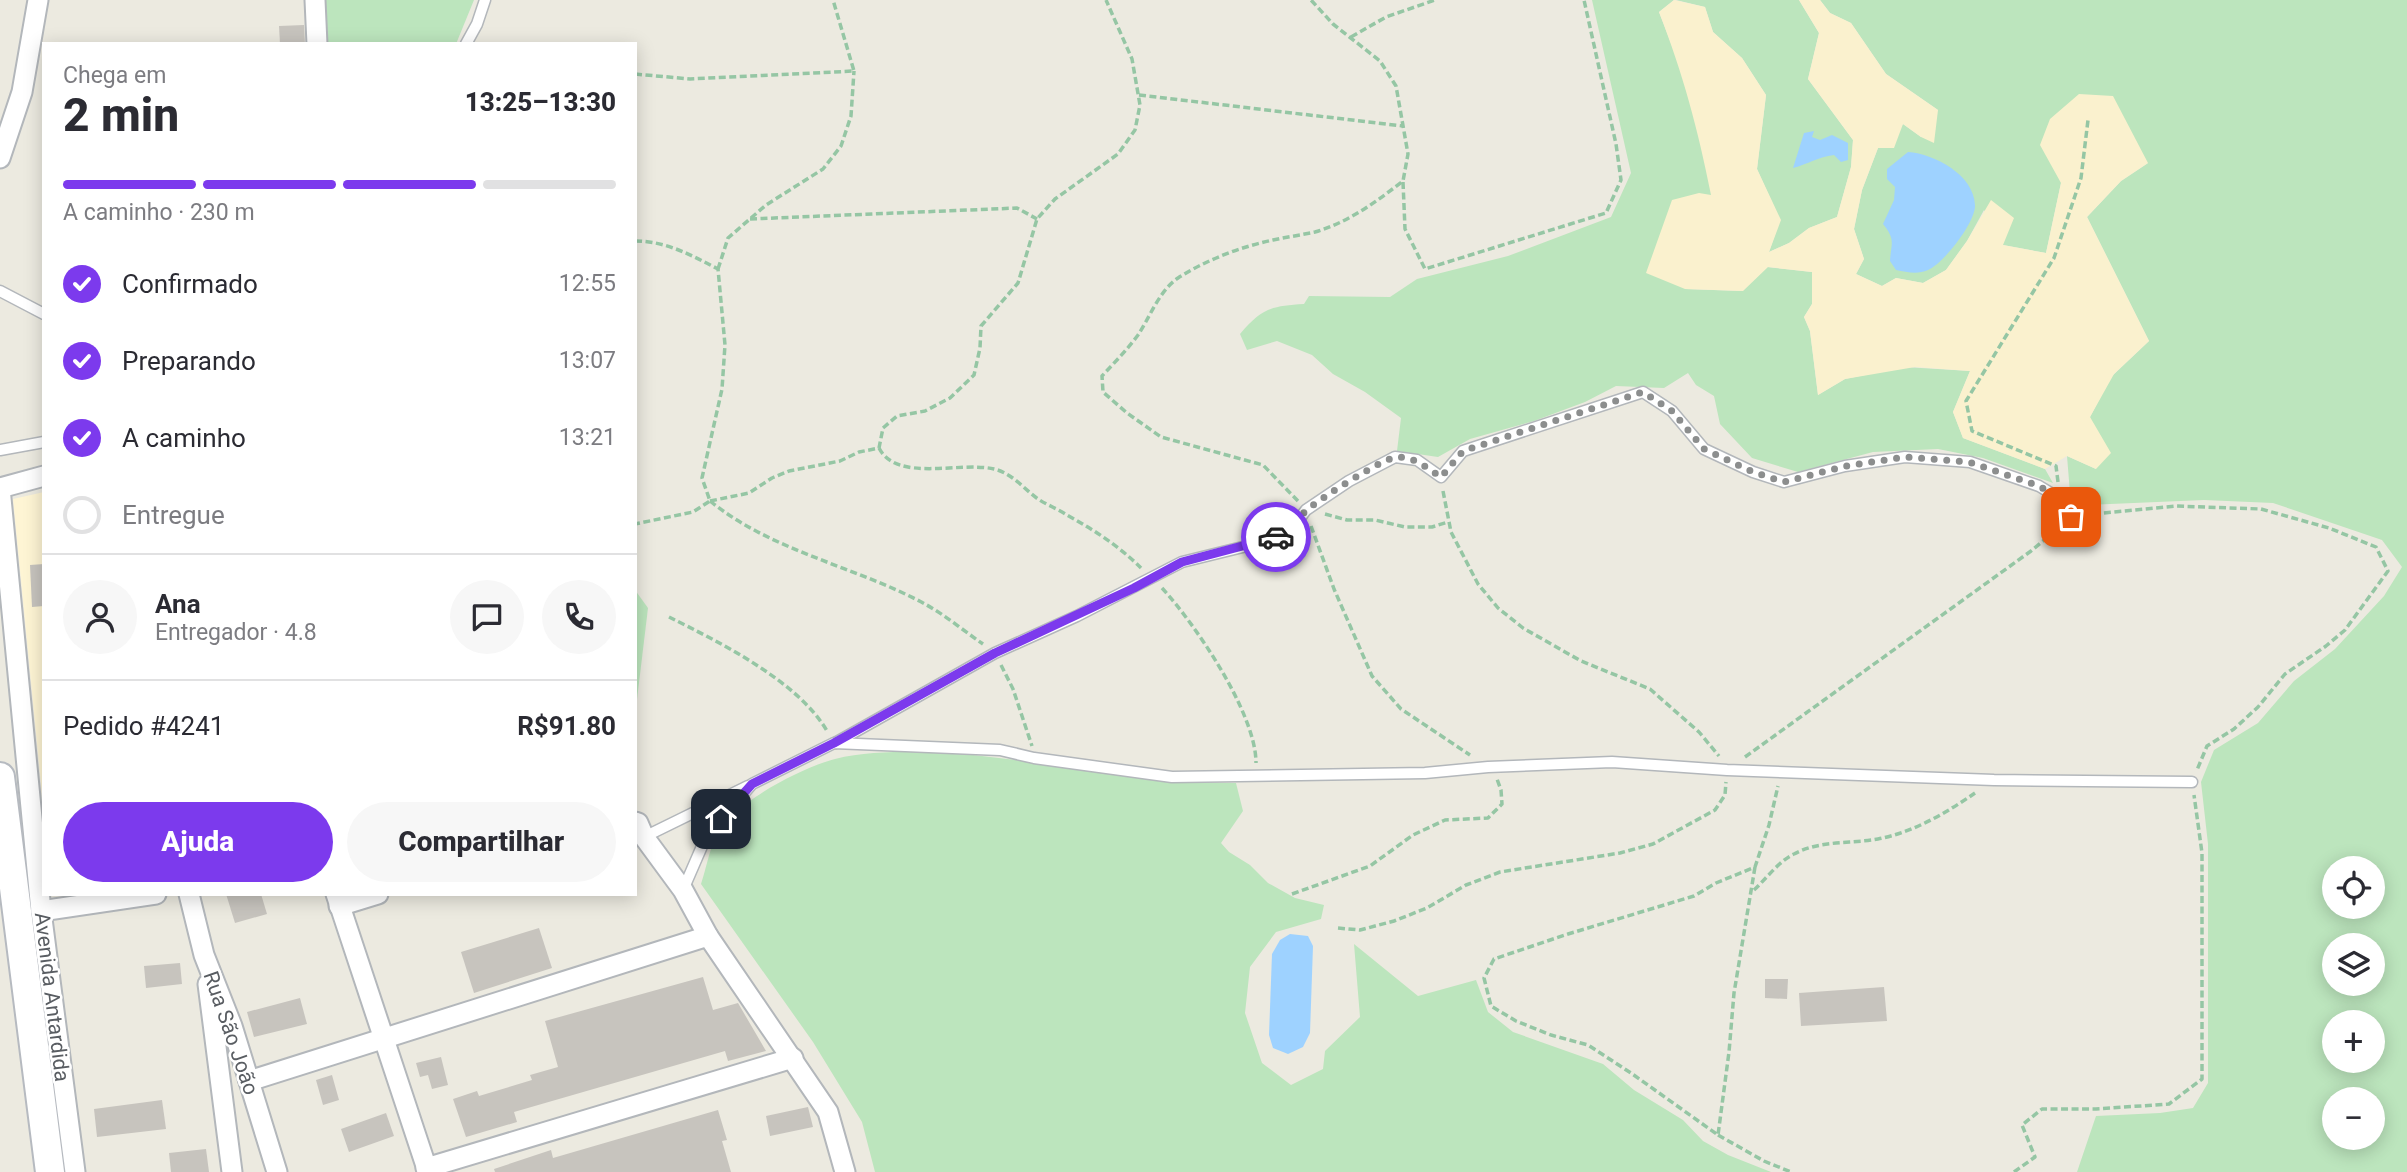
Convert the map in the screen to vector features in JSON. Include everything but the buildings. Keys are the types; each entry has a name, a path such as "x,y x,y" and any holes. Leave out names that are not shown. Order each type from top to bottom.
{"main road":[{"path":"0,777 50,1172"}],"street":[{"path":"0,158 4,133 22,92 38,0"},
{"path":"315,0 317,42"},
{"path":"0,488 42,477"},
{"name":"Avenida Antardida","path":"0,488 41,911 75,1172"},
{"path":"640,829 683,890 708,936 828,1112 845,1172"},
{"path":"41,911 142,896"},
{"name":"Rua São João","path":"189,896 204,955 232,1026 276,1172"},
{"path":"365,896 338,900 427,1170 793,1058"},
{"path":"249,1081 708,936"},
{"path":"204,955 232,1172"}],"lane":[{"path":"467,42 485,0"},
{"path":"0,291 42,313"},
{"path":"640,829 752,784 834,743 995,653 1153,579 1182,562 1263,542 1290,531 1306,510 1349,481 1395,457 1416,460 1441,477 1463,451 1643,392 1672,411 1704,449 1753,472 1784,482 1846,466 1905,457 1969,462 2039,486 2059,498 2071,517"},
{"path":"0,450 42,442"},
{"path":"834,743 1000,750 1034,758 1172,777 1426,773 1488,767 1612,762 1727,770 1994,780 2192,782"},
{"path":"683,890 706,837 752,784"}],"path":[{"path":"833,0 854,71 851,116 841,146 823,169 766,205 728,239 718,269 725,345 722,389 702,478 710,501 731,518 925,604 995,653 1013,689 1031,738 1034,758"},
{"path":"1106,0 1132,59 1140,105 1135,130 1118,153 1055,199 1037,219 1018,283 981,326 980,348 974,374 950,398 925,411 897,416 884,428 879,448 885,460 903,468 970,466 997,470 1125,552 1176,603 1204,641 1234,692 1256,755 1256,776"},
{"path":"1311,0 1333,24 1380,61 1396,86 1408,153 1403,181 1405,229 1425,269 1606,213 1621,180 1616,144 1584,0"},
{"path":"1351,37 1386,18 1435,0"},
{"path":"637,74 690,79 854,71"},
{"path":"1139,96 1404,126"},
{"path":"2059,498 2056,466 1972,431 1966,401 2054,258 2081,178 2088,120"},
{"path":"1292,894 1370,866 1413,835 1445,820 1488,818 1502,804 1501,790 1488,767 1401,709 1373,676 1321,558 1306,510 1263,465 1161,437 1103,392 1102,376 1138,335 1153,308 1175,280 1204,263 1237,251 1270,240 1316,232 1346,220 1403,181"},
{"path":"750,219 1017,208 1037,219"},
{"path":"637,241 656,241 718,269"},
{"path":"637,524 693,512 710,501 749,493 789,471 840,461 859,452 879,448"},
{"path":"1338,928 1360,930 1394,921 1427,908 1466,885 1500,872 1620,853 1653,844 1715,810 1726,795 1727,770 1719,755 1699,732 1650,689 1581,661 1523,628 1498,608 1478,584 1448,522 1441,477"},
{"path":"1727,770 2031,551 2071,517 2177,506 2261,509 2329,527 2376,548 2388,571 2345,630 2285,674 2258,707 2234,729 2207,746 2192,782 2202,853 2202,1079 2169,1104 2096,1109 2042,1109 2022,1125 2035,1157 2014,1172"},
{"path":"1306,510 1347,520 1375,520 1405,527 1432,527 1448,522"},
{"path":"669,617 753,663 794,693 824,726 834,743"},
{"path":"1718,1135 1744,925 1755,867 1769,825 1781,771"},
{"path":"1752,891 1793,854 1834,842 1878,839 1917,827 1950,810 1994,780"},
{"path":"1755,867 1716,883 1694,896 1494,959 1484,978 1491,1006 1516,1021 1587,1045 1718,1135 1764,1161 1791,1172"}],"shaded area":[{"path":"42,492 42,794 13,499"}],"green space":[{"path":"323,0 474,0 457,42 324,42"},
{"path":"1592,0 1674,0 1659,12 1681,69 1700,136 1712,195 1685,289 1742,291 1767,267 1812,272 1812,304 1804,317 1810,331 1818,395 1845,379 1905,367 1970,371 1953,412 1963,438 2045,469 2053,483 1983,458 1938,449 1873,452 1798,472 1752,458 1720,424 1714,396 1696,385 1688,373 1664,388 1616,386 1585,402 1534,421 1470,439 1438,457 1397,451 1401,418 1365,392 1333,374 1312,355 1277,341 1247,350 1240,334 1268,310 1304,304 1309,296 1390,297 1417,279 1508,256 1611,217 1631,173"},
{"path":"1676,0 1799,0 1819,33 1808,79 1853,140 1851,167 1837,217 1809,228 1789,243 1769,252 1780,220 1757,169 1766,95 1742,58 1713,32 1705,7"},
{"path":"1820,0 2407,0 2407,1172 2077,1172 2096,1116 2160,1113 2193,1108 2208,1083 2208,844 2201,782 2214,750 2258,723 2294,681 2335,649 2384,596 2402,567 2382,540 2273,503 2204,500 2087,505 2070,493 2067,456 2096,469 2090,417 2111,377 2149,341 2087,217 2121,181 2148,163 2061,183 2046,253 2003,245 1984,210 1967,241 1946,270 1923,283 1896,278 1882,286 1856,274 1864,259 1854,229 1862,190 1878,148 1903,124 1921,137 1938,110 1886,74 1851,23 1830,13"},
{"path":"637,593 648,608 637,699"},
{"path":"891,752 948,752 1059,765 1166,782 1236,783 1243,811 1221,843 1268,883 1295,898 1324,905 1321,919 1276,932 1250,967 1245,1013 1262,1063 1291,1085 1323,1069 1325,1051 1360,1017 1354,944 1418,996 1476,980 1488,1012 1513,1032 1603,1064 1634,1090 1683,1120 1703,1141 1728,1155 1771,1172 875,1172 862,1122 813,1042 701,884 713,843 723,825 751,800 786,779 820,764 849,756"}],"sand":[{"path":"1674,0 1705,7 1713,32 1742,58 1766,95 1757,169 1781,220 1769,252 1789,243 1809,228 1837,217 1851,167 1853,140 1808,79 1819,33 1799,0 1820,0 1830,13 1851,23 1886,74 1938,110 1934,143 1903,124 1894,148 1878,148 1862,190 1854,229 1864,259 1856,274 1882,286 1896,278 1923,283 1946,270 1991,200 2014,218 2003,245 2046,253 2061,183 2040,145 2050,119 2079,94 2113,96 2148,163 2121,181 2087,217 2149,341 2114,374 2090,417 2111,453 2096,469 2067,456 2045,469 1963,438 1953,412 1970,371 1915,367 1845,379 1818,395 1810,331 1804,317 1812,304 1812,272 1768,267 1743,291 1685,289 1646,273 1672,200 1699,193 1711,195 1689,102 1659,12"}],"water":[{"path":"1814,131 1812,137 1820,140 1832,135 1848,143 1848,160 1841,162 1834,155 1793,168 1804,133"},
{"path":"1908,152 1930,157 1951,168 1968,184 1975,205 1965,231 1950,251 1934,266 1916,273 1896,270 1890,261 1891,238 1883,224 1894,200 1895,187 1887,179 1887,169"},
{"path":"1290,934 1308,936 1313,946 1310,1033 1303,1047 1288,1054 1273,1048 1269,1035 1272,954 1280,940"}],"way so far":[{"path":"1276,537 1290,531 1306,510 1349,481 1395,457 1416,460 1441,477 1463,451 1643,392 1672,411 1704,449 1753,472 1784,482 1846,466 1905,457 1969,462 2039,486 2059,498 2071,517"}],"route":[{"path":"721,819 752,784 834,743 995,653 1077,616 1182,562 1276,537"}]}
